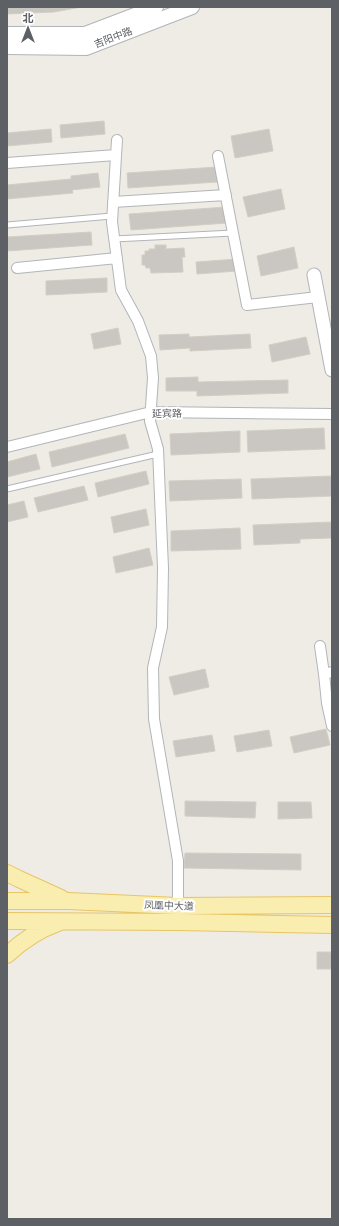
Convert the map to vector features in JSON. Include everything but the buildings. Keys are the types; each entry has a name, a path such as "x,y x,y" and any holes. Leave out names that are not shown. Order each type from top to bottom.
{"main road":[{"name":"吉阳中路","path":"7,34 86,34 156,7"},
{"name":"吉阳中路","path":"7,47 86,48 192,7"},
{"path":"7,872 19,880 68,901"},
{"name":"凤凰中大道","path":"7,901 68,901 178,906 332,905"},
{"name":"凤凰中大道","path":"7,921 332,925"},
{"path":"7,955 22,941 46,927 64,921"}],"street":[{"path":"117,140 112,216 121,290 138,321 151,356 153,378 150,421 158,449 163,568 162,627 153,668 154,719 178,861 178,906"},
{"path":"7,163 116,155"},
{"path":"218,156 247,305 318,297"},
{"path":"113,202 226,194"},
{"path":"17,268 117,258"},
{"path":"314,275 332,370"},
{"name":"延宾路","path":"7,447 151,412 332,414"},
{"path":"320,646 328,673 327,703 332,726"}],"lane":[{"path":"7,225 112,216"},
{"path":"114,239 233,233"},
{"path":"7,489 158,454"}]}
